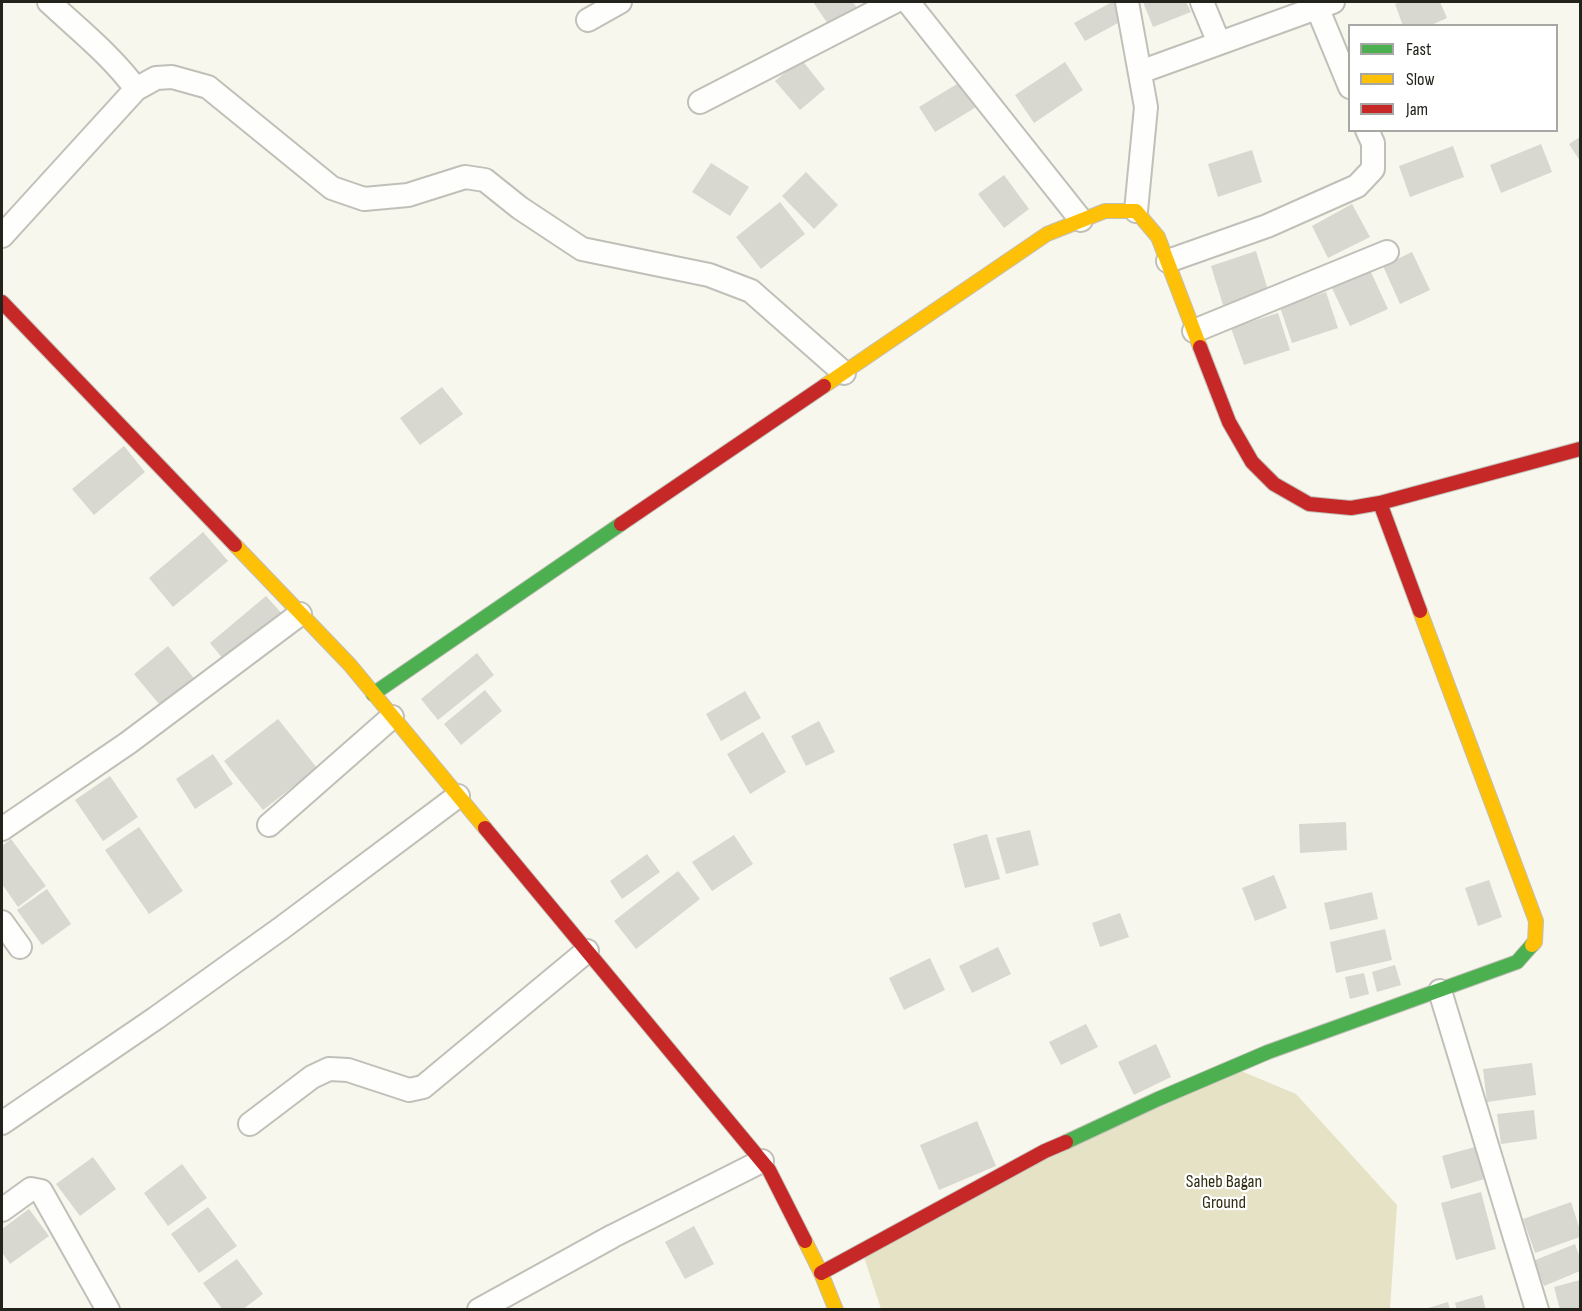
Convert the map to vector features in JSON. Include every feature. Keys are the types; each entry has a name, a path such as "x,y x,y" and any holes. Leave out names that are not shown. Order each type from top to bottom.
{"street":[{"path":"49,2 111,60 136,89"},
{"path":"588,20 620,2"},
{"path":"700,102 894,2"},
{"path":"908,2 1081,220"},
{"path":"1127,2 1146,107 1136,211 1158,237 1229,422 1252,462 1274,484 1309,504 1350,508 1380,503 1581,449"},
{"path":"1203,2 1220,43"},
{"path":"1140,72 1325,4 1348,80"},
{"path":"2,236 136,89 156,78 172,77 208,87 332,188 364,199 408,195 465,177 485,180 520,208 582,249 709,275 751,291 844,373"},
{"path":"1168,261 1267,226 1357,186 1372,169 1372,143 1368,132"},
{"path":"373,694 1047,234 1105,211 1136,211"},
{"path":"1194,331 1387,252"},
{"path":"2,302 350,665 762,1161 769,1170 821,1273 836,1310"},
{"path":"821,1273 1045,1151 1268,1052 1516,962 1535,942 1536,921 1380,503"},
{"path":"2,829 128,743 300,614"},
{"path":"269,825 392,717"},
{"path":"2,1124 156,1018 458,796"},
{"path":"2,922 20,947"},
{"path":"250,1124 312,1077 329,1069 348,1070 409,1090 423,1087 587,951"},
{"path":"1440,991 1537,1310"},
{"path":"479,1310 614,1236 762,1161"},
{"path":"2,1210 31,1189 41,1191 108,1310"}],"green space":[{"name":"Saheb Bagan Ground","path":"1222,1063 1296,1094 1397,1205 1390,1309 881,1309 863,1254"}],"building":[{"path":"813,2 853,2 857,8 830,27"},
{"path":"1112,2 1118,2 1127,18 1085,41 1074,23"},
{"path":"1143,2 1186,2 1191,12 1153,27"},
{"path":"1440,2 1447,18 1434,24 1402,24 1395,4"},
{"path":"801,59 825,89 800,110 775,81"},
{"path":"1065,62 1083,90 1034,123 1015,95"},
{"path":"962,81 978,106 935,132 919,107"},
{"path":"1580,137 1580,161 1569,144"},
{"path":"1541,144 1552,172 1501,193 1490,165"},
{"path":"1453,146 1464,177 1410,197 1399,166"},
{"path":"1252,150 1262,182 1218,197 1208,164"},
{"path":"711,163 749,187 730,216 692,192"},
{"path":"806,172 838,205 814,229 782,196"},
{"path":"1004,175 1029,209 1004,228 978,194"},
{"path":"780,202 805,234 761,269 736,237"},
{"path":"1352,204 1370,237 1328,258 1312,226"},
{"path":"1256,251 1268,290 1223,305 1211,266"},
{"path":"1412,252 1430,290 1400,304 1383,266"},
{"path":"1369,268 1388,309 1350,326 1331,286"},
{"path":"1326,292 1338,328 1292,343 1280,307"},
{"path":"1278,313 1290,350 1244,365 1231,328"},
{"path":"442,387 463,414 420,445 400,418"},
{"path":"124,446 145,472 94,515 72,489"},
{"path":"203,532 228,561 173,607 149,578"},
{"path":"266,596 284,616 227,664 210,643"},
{"path":"168,646 197,682 164,710 134,674"},
{"path":"477,653 494,675 438,720 421,699"},
{"path":"485,690 502,711 461,745 444,724"},
{"path":"745,691 761,718 721,741 706,714"},
{"path":"278,719 317,768 263,810 224,761"},
{"path":"819,721 835,752 806,766 791,736"},
{"path":"763,732 786,772 750,794 727,754"},
{"path":"213,754 233,784 195,809 176,779"},
{"path":"110,776 138,817 103,841 75,800"},
{"path":"1346,822 1347,850 1300,853 1299,824"},
{"path":"139,827 183,891 149,914 105,850"},
{"path":"1030,830 1039,865 1006,874 996,838"},
{"path":"987,834 1000,879 965,888 953,844"},
{"path":"734,835 753,864 712,891 692,862"},
{"path":"11,839 46,886 18,907 2,884 2,846"},
{"path":"647,854 660,872 622,899 610,881"},
{"path":"678,871 700,899 636,949 614,921"},
{"path":"1274,875 1287,908 1255,921 1242,888"},
{"path":"1489,880 1502,917 1478,926 1465,888"},
{"path":"47,889 71,924 42,945 17,910"},
{"path":"1372,892 1378,919 1330,930 1324,903"},
{"path":"1120,913 1129,937 1100,947 1092,923"},
{"path":"1385,929 1392,960 1336,973 1330,942"},
{"path":"998,947 1011,974 972,993 959,966"},
{"path":"930,958 945,990 904,1010 889,978"},
{"path":"1395,965 1401,985 1377,992 1372,972"},
{"path":"1364,973 1369,994 1350,999 1345,977"},
{"path":"1086,1024 1098,1047 1061,1065 1049,1042"},
{"path":"1156,1044 1171,1077 1134,1095 1118,1062"},
{"path":"1532,1063 1536,1095 1487,1102 1483,1069"},
{"path":"1534,1110 1537,1139 1501,1144 1497,1114"},
{"path":"977,1121 996,1166 939,1190 920,1145"},
{"path":"1482,1145 1491,1177 1451,1189 1442,1156"},
{"path":"93,1157 116,1189 80,1216 56,1184"},
{"path":"182,1164 207,1198 168,1226 144,1193"},
{"path":"1481,1192 1496,1249 1456,1260 1441,1203"},
{"path":"1571,1202 1580,1237 1535,1253 1523,1219"},
{"path":"208,1207 237,1246 199,1273 171,1234"},
{"path":"29,1209 49,1236 10,1264 2,1252 2,1229"},
{"path":"694,1226 714,1264 685,1279 665,1242"},
{"path":"1575,1244 1580,1258 1580,1271 1544,1286 1533,1261"},
{"path":"237,1259 263,1294 242,1310 223,1310 203,1283"},
{"path":"1580,1280 1580,1310 1560,1310 1554,1287"},
{"path":"1482,1295 1486,1310 1457,1310 1455,1303"},
{"path":"1448,1302 1450,1310 1425,1310 1425,1309"}],"traffic: fast":[{"path":"373,694 621,524"},
{"path":"1066,1142 1158,1099 1268,1052 1517,962 1532,945"}],"traffic: slow":[{"path":"824,386 1047,234 1105,211 1136,211 1158,237 1200,347"},
{"path":"235,545 350,665 485,828"},
{"path":"1420,611 1536,921 1535,942 1532,945"},
{"path":"805,1241 836,1310"}],"traffic: jam":[{"path":"2,302 235,545"},
{"path":"1200,347 1229,422 1252,462 1274,484 1309,504 1351,508 1380,503 1580,449"},
{"path":"621,524 824,386"},
{"path":"1380,503 1420,611"},
{"path":"485,828 769,1170 805,1241"},
{"path":"821,1273 1045,1151 1066,1142"}]}
